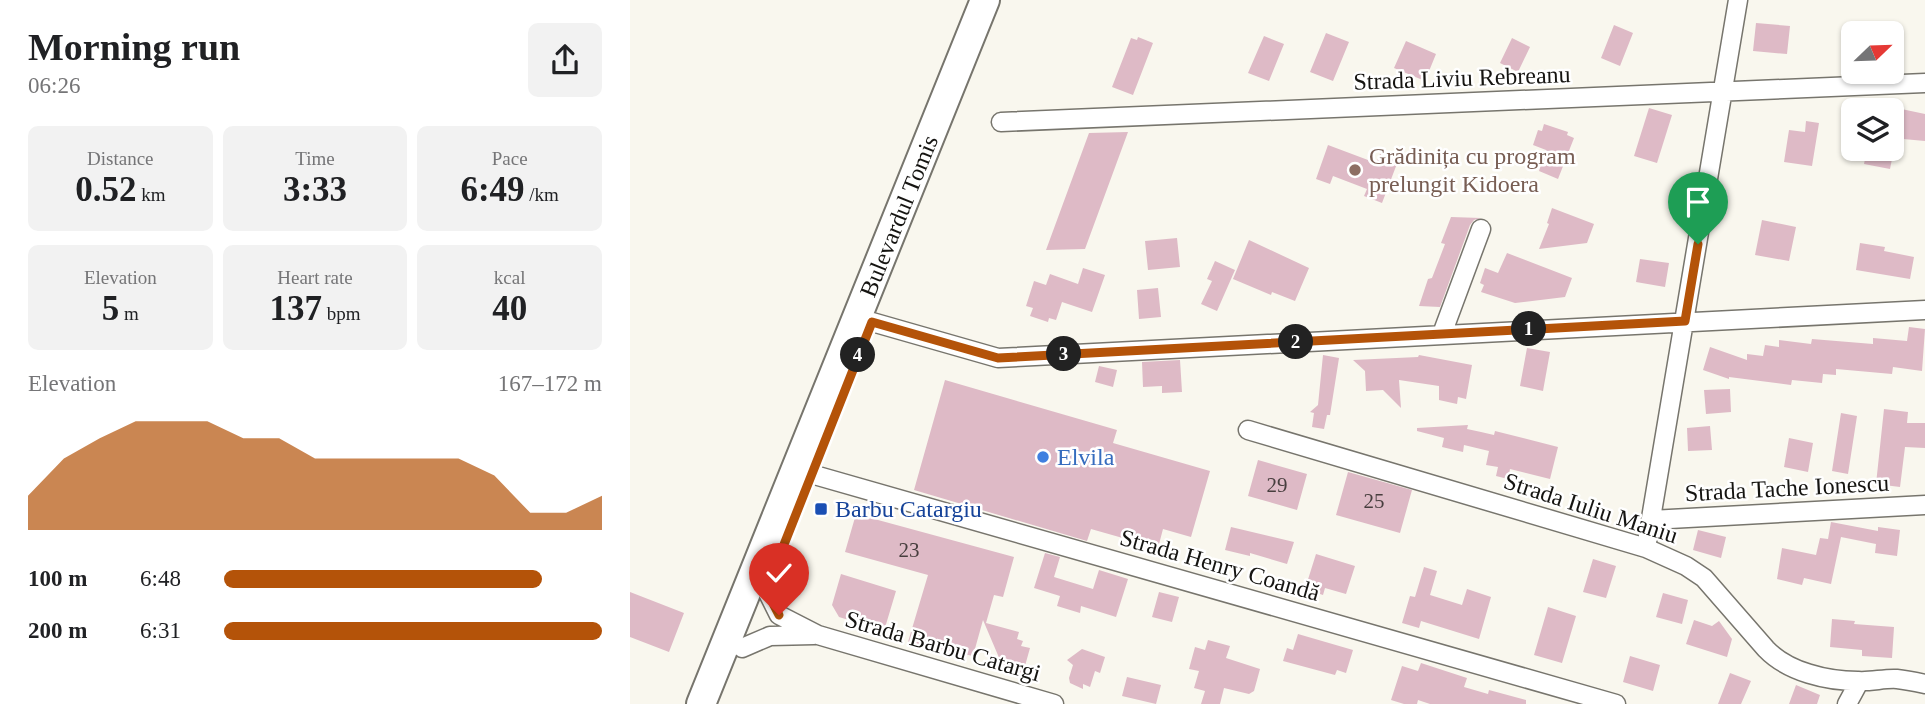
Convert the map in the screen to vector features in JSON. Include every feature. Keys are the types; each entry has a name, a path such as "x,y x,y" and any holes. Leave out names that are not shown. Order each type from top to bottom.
{"main road":[{"name":"Bulevardul Tomis","path":"701,704 985,0"},
{"name":"Bulevardul Tomis","path":"719,704 1002,0"}],"street":[{"path":"1646,548 1738,0"},
{"name":"Strada Liviu Rebreanu","path":"1001,122 1925,83"},
{"path":"1442,334 1480,229"},
{"path":"872,322 998,358 1925,310"},
{"name":"Strada Iuliu Maniu","path":"1248,430 1646,548 1686,565 1704,578 1777,660 1791,667 1832,679 1897,679 1925,684"},
{"name":"Strada Henry Coandă","path":"811,474 1616,704"},
{"name":"Strada Tache Ionescu","path":"1651,520 1925,505"},
{"name":"Strada Barbu Catargi","path":"766,590 779,615 818,635 1054,704"},
{"name":"Strada Barbu Catargi","path":"742,648 770,636 818,635"},
{"path":"1847,704 1859,681"}],"building":[{"path":"1756,23 1790,26 1787,54 1753,51"},
{"path":"1614,25 1633,33 1620,66 1601,58"},
{"path":"1326,33 1349,42 1333,81 1310,72"},
{"path":"1264,36 1284,44 1269,81 1248,73"},
{"path":"1138,37 1153,43 1133,95 1112,87 1131,38 1137,40"},
{"path":"1512,38 1530,47 1518,72 1500,63"},
{"path":"1406,41 1436,54 1425,81 1394,68"},
{"path":"1649,108 1672,115 1657,163 1634,156"},
{"path":"1904,110 1925,114 1925,141 1904,139"},
{"path":"1806,121 1819,123 1812,166 1784,162 1789,130 1805,132"},
{"path":"1544,124 1568,132 1567,135 1574,138 1558,179 1539,171 1546,150 1533,145 1538,130 1542,131"},
{"path":"1128,132 1085,249 1046,250 1089,133"},
{"path":"1328,145 1376,163 1380,154 1398,161 1382,203 1364,196 1367,189 1333,176 1330,184 1316,179"},
{"path":"1865,161 1892,161 1890,169 1864,164"},
{"path":"1552,208 1594,224 1587,243 1539,249"},
{"path":"1451,217 1481,218 1470,225 1440,307 1419,306 1428,279 1432,278 1445,244 1441,243"},
{"path":"1762,220 1796,227 1789,261 1755,255"},
{"path":"1177,238 1180,267 1148,270 1145,241"},
{"path":"1249,240 1309,268 1295,301 1272,292 1271,295 1233,279"},
{"path":"1860,243 1885,247 1884,251 1914,257 1910,279 1856,270"},
{"path":"1507,253 1572,278 1565,297 1515,303 1481,292 1484,285 1480,283 1485,268 1498,273"},
{"path":"1640,259 1669,263 1665,287 1636,282"},
{"path":"1215,261 1235,270 1217,311 1201,304 1212,281 1207,279"},
{"path":"1083,268 1105,275 1092,312 1062,302 1056,320 1049,318 1048,322 1030,316 1033,308 1026,306 1034,281 1046,285 1050,274 1078,284"},
{"path":"1158,288 1161,317 1139,319 1137,290"},
{"path":"1909,327 1925,329 1922,371 1893,367 1892,374 1836,369 1836,375 1823,374 1822,383 1792,380 1791,385 1729,379 1703,370 1710,347 1747,360 1747,354 1763,356 1765,345 1779,347 1779,340 1811,344 1812,339 1873,344 1873,338 1907,341"},
{"path":"1527,348 1550,352 1543,391 1520,386"},
{"path":"1323,355 1339,358 1330,415 1327,415 1324,429 1312,427 1314,413 1310,412 1318,405"},
{"path":"1419,355 1472,365 1466,399 1458,397 1457,404 1439,400 1439,386 1399,380 1401,408 1383,390 1366,391 1365,371 1353,360 1418,357"},
{"path":"1180,360 1182,392 1162,393 1162,386 1143,387 1142,362"},
{"path":"1099,366 1117,370 1113,387 1095,382"},
{"name":"Elvila","path":"945,380 1117,430 1113,443 1210,471 1191,537 1163,529 1158,548 1091,529 1087,541 914,490"},
{"path":"1730,389 1731,412 1706,414 1704,390"},
{"path":"1884,409 1908,412 1907,423 1925,423 1925,448 1905,447 1900,487 1876,484"},
{"path":"1841,413 1857,416 1848,474 1832,471"},
{"path":"1468,425 1467,429 1494,435 1495,431 1558,447 1550,479 1510,469 1508,479 1496,476 1498,467 1486,465 1489,451 1464,445 1463,452 1442,447 1444,438 1417,431 1417,428"},
{"path":"1710,426 1712,450 1688,451 1687,428"},
{"path":"1789,438 1813,443 1808,472 1784,467"},
{"path":"1258,460 1307,474 1297,510 1248,496"},
{"path":"1348,472 1412,490 1400,533 1336,515"},
{"path":"856,514 1014,557 1003,597 994,595 986,623 1019,632 1017,639 1023,641 1021,646 1030,648 1023,673 1003,667 983,620 973,656 908,642 928,575 845,552"},
{"path":"1831,522 1878,531 1878,527 1900,530 1897,556 1875,553 1876,544 1841,537 1831,584 1804,578 1802,585 1777,579 1782,548 1816,555 1820,538 1828,539"},
{"path":"1231,527 1294,542 1287,564 1250,553 1250,556 1225,550"},
{"path":"1698,530 1726,537 1721,558 1693,550"},
{"path":"1045,553 1060,557 1054,577 1093,589 1099,570 1128,579 1116,617 1081,606 1080,613 1057,606 1060,596 1034,588"},
{"path":"1316,554 1355,566 1346,594 1325,588 1323,595 1305,589"},
{"path":"1593,559 1616,566 1606,598 1583,592"},
{"path":"1424,567 1437,571 1430,595 1462,605 1467,589 1491,597 1479,639 1421,621 1419,628 1402,623 1410,596 1415,597"},
{"path":"841,574 896,591 884,631 839,617 832,605"},
{"path":"630,592 684,613 669,652 630,637"},
{"path":"1159,592 1179,597 1172,622 1152,617"},
{"path":"1663,593 1688,600 1682,624 1656,617"},
{"path":"1548,607 1576,616 1562,663 1534,655"},
{"path":"1832,619 1855,621 1854,624 1894,627 1892,658 1862,656 1862,650 1830,647"},
{"path":"1694,620 1712,626 1719,621 1732,639 1727,657 1686,644"},
{"path":"1298,634 1353,650 1346,673 1337,670 1335,675 1283,661 1287,648 1293,650"},
{"path":"1208,640 1230,646 1226,658 1260,669 1254,691 1249,694 1224,688 1220,704 1201,704 1205,691 1194,688 1199,671 1189,669 1195,647 1205,650"},
{"path":"1082,649 1105,657 1100,673 1095,671 1090,687 1083,684 1083,689 1070,683 1073,665 1067,660"},
{"path":"1630,656 1660,665 1653,691 1623,682"},
{"path":"1421,663 1467,678 1464,687 1488,694 1489,690 1526,700 1526,704 1430,704 1418,700 1417,704 1404,704 1391,700 1402,666 1418,671"},
{"path":"1730,673 1751,681 1741,704 1718,704"},
{"path":"1127,677 1161,685 1156,704 1122,696"},
{"path":"1796,685 1820,695 1817,704 1789,704"}],"place":[{"name":"Grădinița cu program prelungit Kidoera","path":"1355,170"},
{"name":"Elvila","path":"1043,457"},
{"name":"Barbu Catargiu","path":"821,509"}],"route":[{"path":"779,615 766,590 872,322 998,358 1685,321 1698,244"}]}
